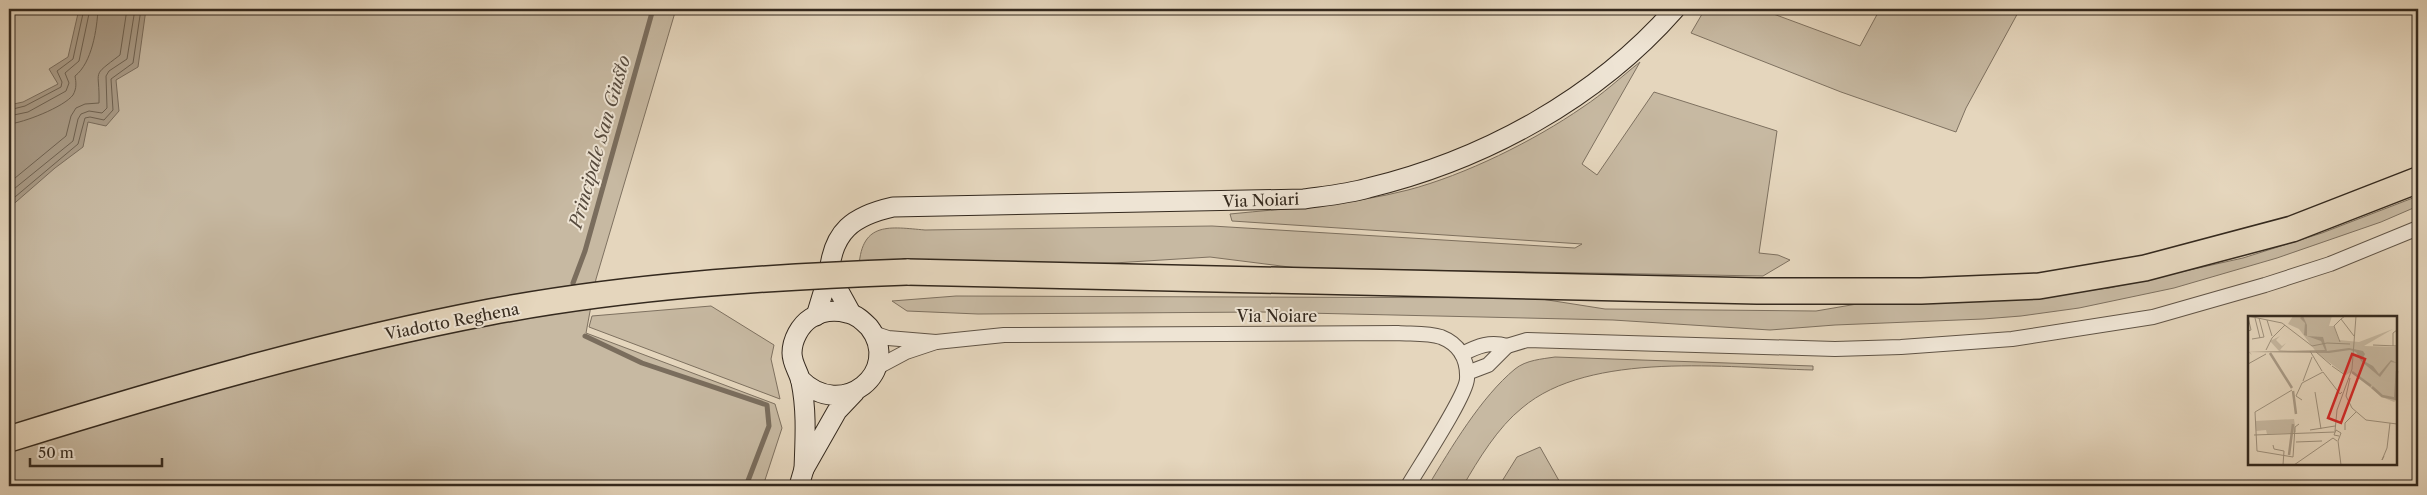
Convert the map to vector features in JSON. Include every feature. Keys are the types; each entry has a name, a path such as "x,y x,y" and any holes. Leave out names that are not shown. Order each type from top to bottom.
{"highway":[{"name":"Viadotto Reghena","path":"9,439 243,370 392,332 492,312 593,295 670,286 775,277 907,272 1767,291 1921,292 2039,286 2145,268 2292,229 2418,180"}],"street":[{"name":"Via Noiari","path":"816,316 829,274 830,260 844,230 873,212 893,207 1304,199 1366,189 1418,174 1479,150 1538,121 1597,81 1642,45 1675,9"},
{"path":"1467,373 1488,365 1507,346 1526,340 1835,349 1901,347 2012,338 2153,317 2330,264 2418,228"},
{"path":"829,274 851,314"},
{"path":"837,310 851,314 864,321 873,333 878,356 876,368 871,378 855,392 833,418 802,478 805,422 800,379 794,367 792,354 794,340 800,328 816,316 837,310"},
{"name":"Via Noiare","path":"873,333 888,338 936,342 1004,335 1398,333 1440,337 1460,348 1462,354"},
{"name":"Via Noiare","path":"876,368 906,352 936,342"},
{"path":"1408,486 1456,405 1467,380 1466,361 1462,354 1483,345 1495,343 1507,346"},
{"path":"800,379 819,394 843,396 855,392"}],"shaded area":[{"path":"9,9 676,9 596,279 586,333 775,404 782,428 763,486 9,486"},
{"path":"1705,9 1760,9 1860,46 1880,9 2020,9 1966,108 1956,132 1841,92 1691,33"},
{"path":"1640,62 1582,164 1597,175 1654,92 1777,131 1759,253 1778,255 1790,260 1763,276 1297,268 1210,257 1114,263 859,266 861,251 866,241 872,234 890,228 925,230 1212,226 1575,248 1582,244 1232,221 1230,214 1364,199 1430,184 1498,156 1564,120 1598,97"},
{"path":"2418,196 2418,206 2381,222 2277,258 2174,288 2079,308 1983,319 1835,325 1770,330 1613,320 1261,312 978,314 907,311 892,301 956,296 1535,298 1605,309 1816,311 1857,304 2002,300 2109,288 2243,258 2322,233"},
{"path":"711,306 774,345 771,359 780,399 589,327 592,316"},
{"path":"1555,357 1813,366 1813,370 1661,366 1622,370 1584,377 1551,390 1522,408 1513,416 1489,444 1463,486 1428,486 1467,424 1502,381 1515,369 1524,364 1534,360"},
{"path":"1540,447 1562,486 1499,486 1517,457"}],"water":[{"path":"79,9 146,9 138,67 116,80 119,111 106,126 88,122 83,147 55,168 9,208 9,105 23,102 58,84 49,69 68,57"}],"waterway":[{"name":"Principale San Giusto","path":"573,283 585,251 653,9"},
{"name":"Principale San Giusto","path":"585,336 642,363 767,405 769,426 746,486"}]}
